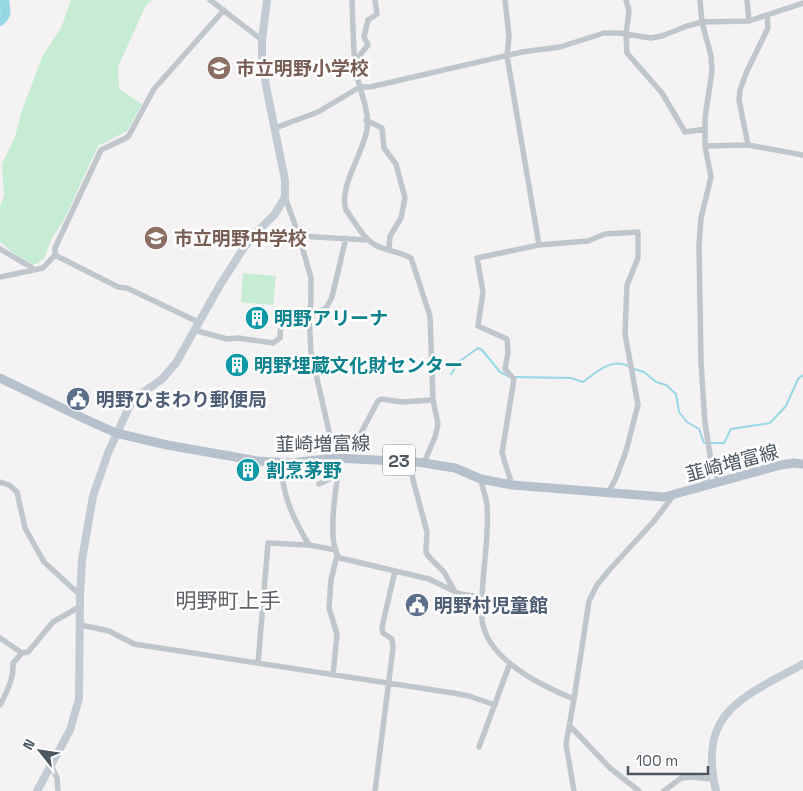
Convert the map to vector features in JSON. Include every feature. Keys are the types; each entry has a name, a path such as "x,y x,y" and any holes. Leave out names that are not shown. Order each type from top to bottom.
{"main road":[{"name":"韮崎増富線","path":"0,378 116,433 258,461 280,463 339,458 408,461 455,468 481,479 512,484 646,497 673,496 781,465 803,464"}],"street":[{"path":"210,0 262,40"},
{"path":"267,0 262,40 264,72 285,180 285,197 311,278 309,316 311,352 339,458"},
{"path":"352,0 355,62 366,120 366,135 353,167 344,205 367,240"},
{"path":"355,62 368,46 364,37 368,20 377,14 375,0"},
{"path":"505,0 509,36 506,56 539,246"},
{"path":"626,0 628,11 626,53 662,93 685,132 705,129"},
{"path":"700,0 702,22 711,56 712,70 705,118 705,146 711,177 701,218 699,292 705,423 712,468 720,482"},
{"path":"747,0 748,21"},
{"path":"275,128 318,112 360,87 522,52 560,47 604,33 650,38 662,36 686,26 702,22 748,21 803,3"},
{"path":"0,277 43,268 55,255 55,248 101,150 128,137 154,89 224,10"},
{"path":"748,145 739,100 740,90 746,71 768,28 767,16"},
{"path":"366,120 382,128 384,148 396,164 405,198 401,218 390,236 389,248"},
{"path":"705,146 748,145 803,155"},
{"path":"37,791 70,730 78,704 82,560 98,476 130,405 141,394 162,379 176,363 198,322 246,245 281,205 285,197"},
{"path":"281,205 290,209"},
{"path":"512,484 502,453 514,379 505,369 508,353 507,339 478,326 483,292 477,258 539,246 588,241 605,234 638,232 638,258 627,285 625,334 638,405 626,451 608,493"},
{"path":"299,236 367,240 411,258 430,316 433,400 438,424 435,437 424,463"},
{"path":"194,330 227,339 238,338 273,343 280,338 281,317 309,316 326,308 332,297 346,238"},
{"path":"0,249 30,267 31,271"},
{"path":"55,255 118,287 127,288 198,322"},
{"path":"339,458 362,431 378,401 381,399 402,402 433,400"},
{"path":"408,461 427,532 426,552 444,572 455,592"},
{"path":"280,463 284,492 296,523 309,545"},
{"path":"702,487 712,468"},
{"path":"319,484 338,475 333,508 337,552 331,580 330,608 337,634 333,675"},
{"path":"481,479 487,503 482,597 482,620 485,629 497,649 510,663 542,684 574,699"},
{"path":"0,482 9,485 18,492 25,528 44,562 80,595"},
{"path":"574,791 566,744 589,601 611,568 654,521 673,496"},
{"path":"258,663 268,543 309,545 337,552 340,558 428,579 460,594 482,597"},
{"path":"375,791 394,643 390,636 383,633 382,627 395,571"},
{"path":"0,705 14,673 13,663 22,653 28,652 53,622 80,606"},
{"path":"81,625 109,631 134,644 469,696 495,705"},
{"path":"0,638 22,653"},
{"path":"479,748 510,663"},
{"path":"716,791 711,759 712,748 721,722 728,710 744,697 803,664"},
{"path":"0,688 7,692"},
{"path":"570,726 610,768 639,791"},
{"path":"51,765 57,778 58,791"},
{"path":"664,791 681,778 713,779"}],"green space":[{"path":"71,0 153,0 146,5 118,67 119,89 142,104 127,131 98,146 65,218 51,240 44,259 34,265 15,254 0,242 0,206 4,196 2,164 15,137 22,110 43,55 61,28"},
{"path":"243,273 276,276 273,305 241,302"}],"waterway":[{"path":"0,21 5,14 4,0"},
{"path":"451,374 460,361 478,348 482,350 500,372 510,377"},
{"path":"515,377 571,378 583,382 611,364 624,364 630,367"},
{"path":"634,369 644,372 656,382 666,385 676,394 679,412 687,422 699,429 704,443 724,443 731,429 770,423 786,406 798,379 803,375"}],"place":[{"name":"市立明野小学校","path":"219,68"},
{"name":"市立明野中学校","path":"156,238"},
{"name":"明野アリーナ","path":"257,318"},
{"name":"明野埋蔵文化財センター","path":"237,365"},
{"name":"明野ひまわり郵便局","path":"78,399"},
{"name":"割烹茅野","path":"248,470"},
{"name":"明野村児童館","path":"417,605"}],"district":[{"name":"明野町上手","path":"228,600"}]}
